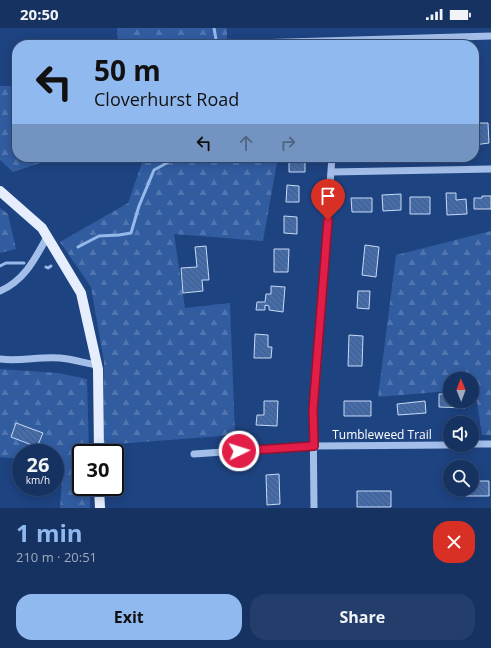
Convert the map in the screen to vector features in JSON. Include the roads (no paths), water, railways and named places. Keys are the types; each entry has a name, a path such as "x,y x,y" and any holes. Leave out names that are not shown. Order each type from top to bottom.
{"main road":[{"path":"0,191 42,228 81,293 97,365 99,444"},
{"path":"99,496 100,508"}],"street":[{"path":"405,40 491,36"},
{"path":"314,508 313,410 332,162"},
{"path":"331,172 491,169"},
{"path":"0,291 8,288 29,269 47,238"},
{"path":"0,359 60,358 97,365"},
{"path":"479,444 491,444"},
{"name":"Tumbleweed Trail","path":"194,454 314,446 443,445"}],"waterway":[{"path":"214,28 216,40"},
{"path":"78,247 99,236 131,233 139,206 154,170 169,162"},
{"path":"0,266 6,263 24,263"},
{"path":"46,267 48,268 51,266"}]}
